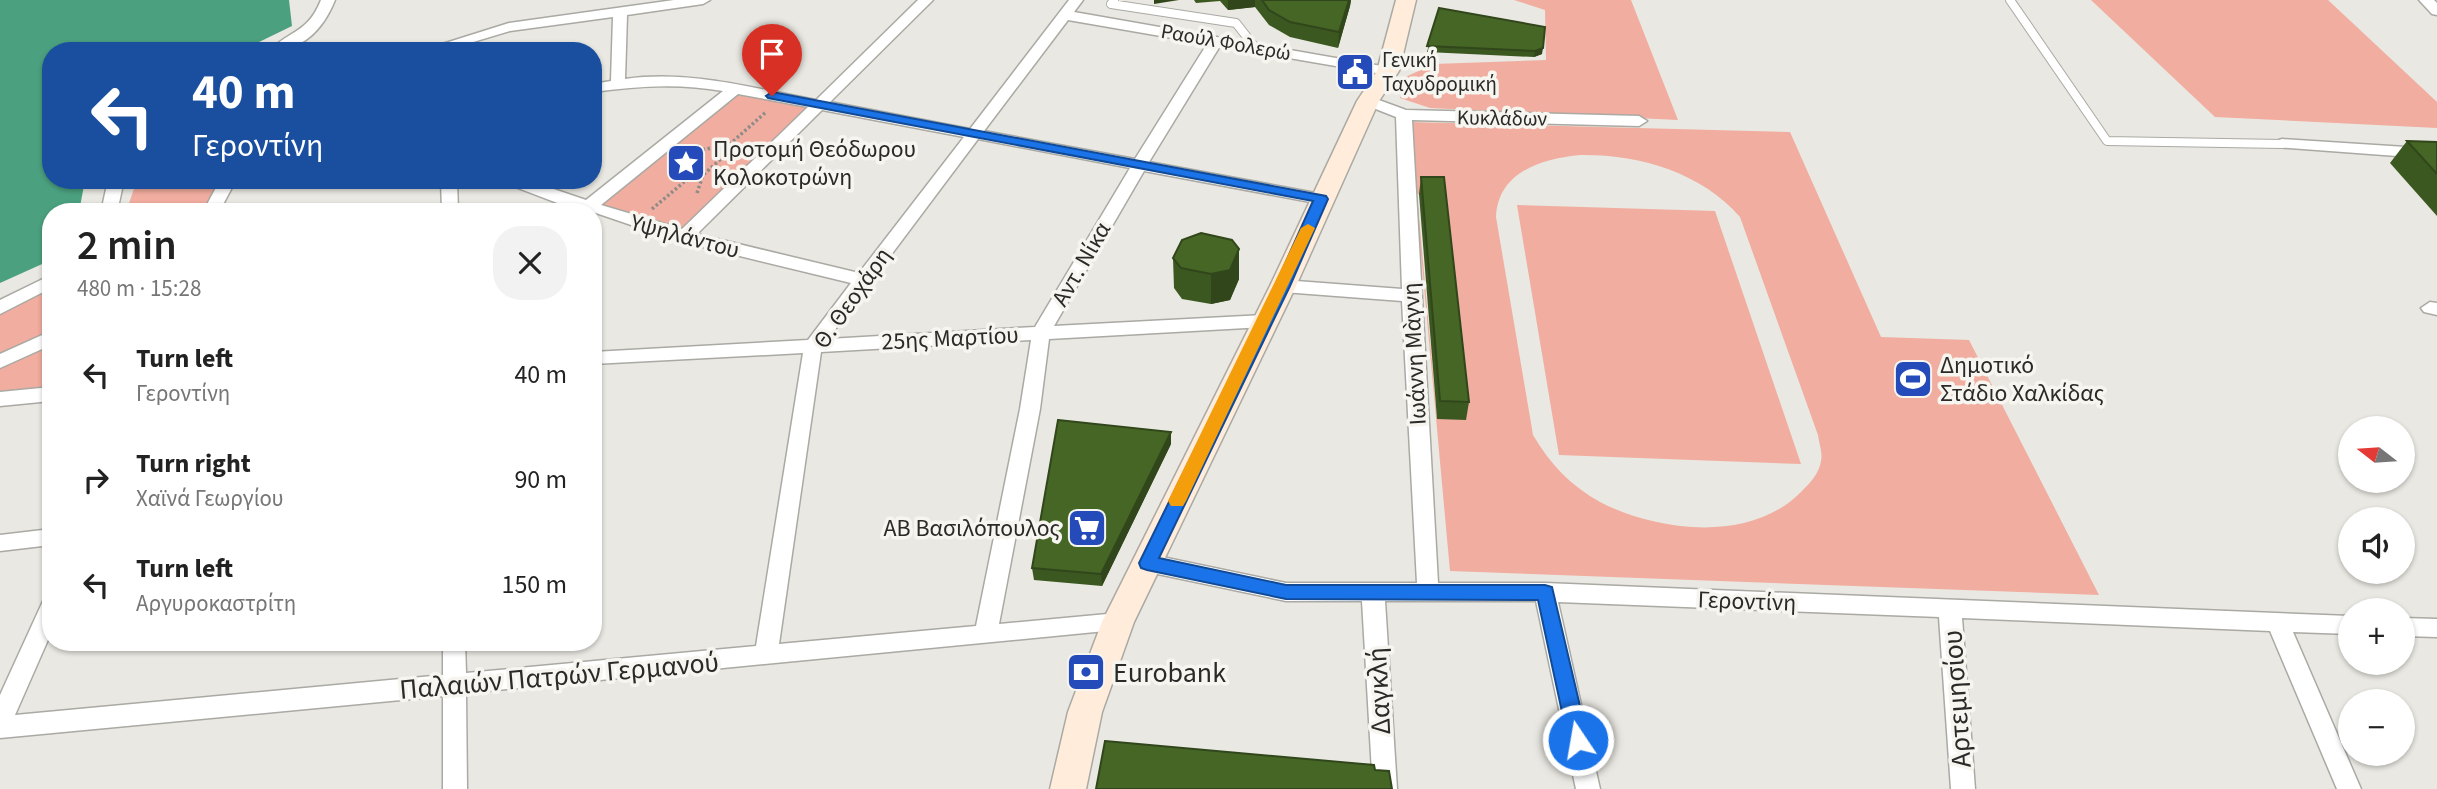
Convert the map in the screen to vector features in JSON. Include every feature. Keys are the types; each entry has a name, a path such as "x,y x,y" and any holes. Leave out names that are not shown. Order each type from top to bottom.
{"main road":[{"path":"1068,789 1085,712 1118,622 1283,286 1368,101 1388,71 1406,0"}],"street":[{"path":"291,42 305,34 322,17 328,0"},
{"path":"458,42 509,27 703,0"},
{"path":"684,237 926,0"},
{"name":"Θ. Θεοχάρη","path":"766,655 813,346 1076,0"},
{"path":"2426,0 2437,11"},
{"path":"618,83 620,11"},
{"name":"Ραούλ Φολερώ","path":"1065,15 1388,71"},
{"name":"Αντ. Νίκα","path":"985,635 1030,409 1041,333 1217,40"},
{"path":"602,86 618,83 697,82 736,88 1321,199"},
{"path":"593,203 736,88"},
{"name":"Κυκλάδων","path":"1368,101 1404,115 1639,121"},
{"name":"Ιωάννη Μὰγνη","path":"1404,115 1411,296 1428,592"},
{"path":"2282,145 2437,154"},
{"name":"Υψηλάντου","path":"535,189 573,203"},
{"name":"Υψηλάντου","path":"602,213 684,237 863,280"},
{"path":"0,308 42,286"},
{"path":"1283,286 1411,296"},
{"name":"25ης Μαρτίου","path":"602,358 1264,321"},
{"path":"0,362 42,341"},
{"path":"0,399 42,395"},
{"path":"0,543 42,538"},
{"name":"Γεροντίνη","path":"1147,563 1286,592 1545,592 2338,625"},
{"path":"1545,592 1588,789"},
{"name":"Δαγκλή","path":"1373,593 1385,789"},
{"name":"Αρτεμησίου","path":"1950,609 1963,789"},
{"name":"Παλαιών Πατρών Γερμανού","path":"0,727 1118,622"},
{"path":"2277,622 2349,789"},
{"path":"0,721 42,627"},
{"path":"2415,627 2437,628"},
{"path":"454,651 455,789"}],"lane":[{"path":"1114,0 1111,4 1236,23 1254,46"},
{"path":"2010,0 2108,141 2282,145"}],"path":[{"path":"635,223 684,181 703,175 723,158 730,144 783,98"},
{"path":"697,193 703,175"}],"shaded area":[{"path":"0,0 289,0 292,26 259,42 42,42 42,189 83,189 81,203 42,203 42,264 0,283"},
{"path":"1514,0 1631,0 1678,120 1430,108 1400,98 1401,79 1434,64 1546,60 1545,10"},
{"path":"2091,0 2328,0 2437,102 2437,128 2215,117"},
{"path":"736,88 819,105 684,237 602,212 602,203 593,203"},
{"name":"Δημοτικό Στάδιο Χαλκίδας","path":"1409,122 1790,132 1881,337 1969,340 2099,595 1450,571","holes":["1580,155 1646,162 1688,177 1724,201 1740,217 1818,435 1821,452 1820,466 1814,478 1780,508 1757,519 1731,525 1704,527 1649,520 1600,502 1580,489 1554,465 1533,435 1496,217 1504,189 1513,179 1537,165","1417,194 1441,195 1437,418"]},
{"path":"134,189 223,189 216,203 129,203"},
{"path":"1517,205 1715,211 1801,464 1559,455"},
{"path":"42,292 42,395 0,399 0,313"}],"building":[{"path":"1262,0 1349,0 1339,32 1290,22 1269,10"},
{"path":"1439,8 1545,27 1543,48 1535,51 1427,46"},
{"path":"2407,141 2437,142 2437,174"},
{"path":"1421,177 1444,177 1469,402 1440,401"},
{"path":"1201,233 1232,240 1239,249 1230,270 1211,274 1181,268 1173,258 1182,240"},
{"name":"ΑΒ Βασιλόπουλος","path":"1058,420 1171,432 1101,574 1032,568"},
{"path":"1105,741 1374,765 1375,770 1389,771 1392,789 1096,789"}],"slow traffic":[{"path":"1177,501 1283,286 1308,228"}],"place":[{"name":"Γενική Ταχυδρομική","path":"1355,72"},
{"name":"Προτομή Θεόδωρου Κολοκοτρώνη","path":"686,163"},
{"name":"Δημοτικό Στάδιο Χαλκίδας","path":"1913,379"},
{"name":"ΑΒ Βασιλόπουλος","path":"1087,528"},
{"name":"Eurobank","path":"1086,672"}],"route":[{"path":"772,96 1321,199 1283,286 1147,563 1286,592 1545,592 1578,740"}]}
